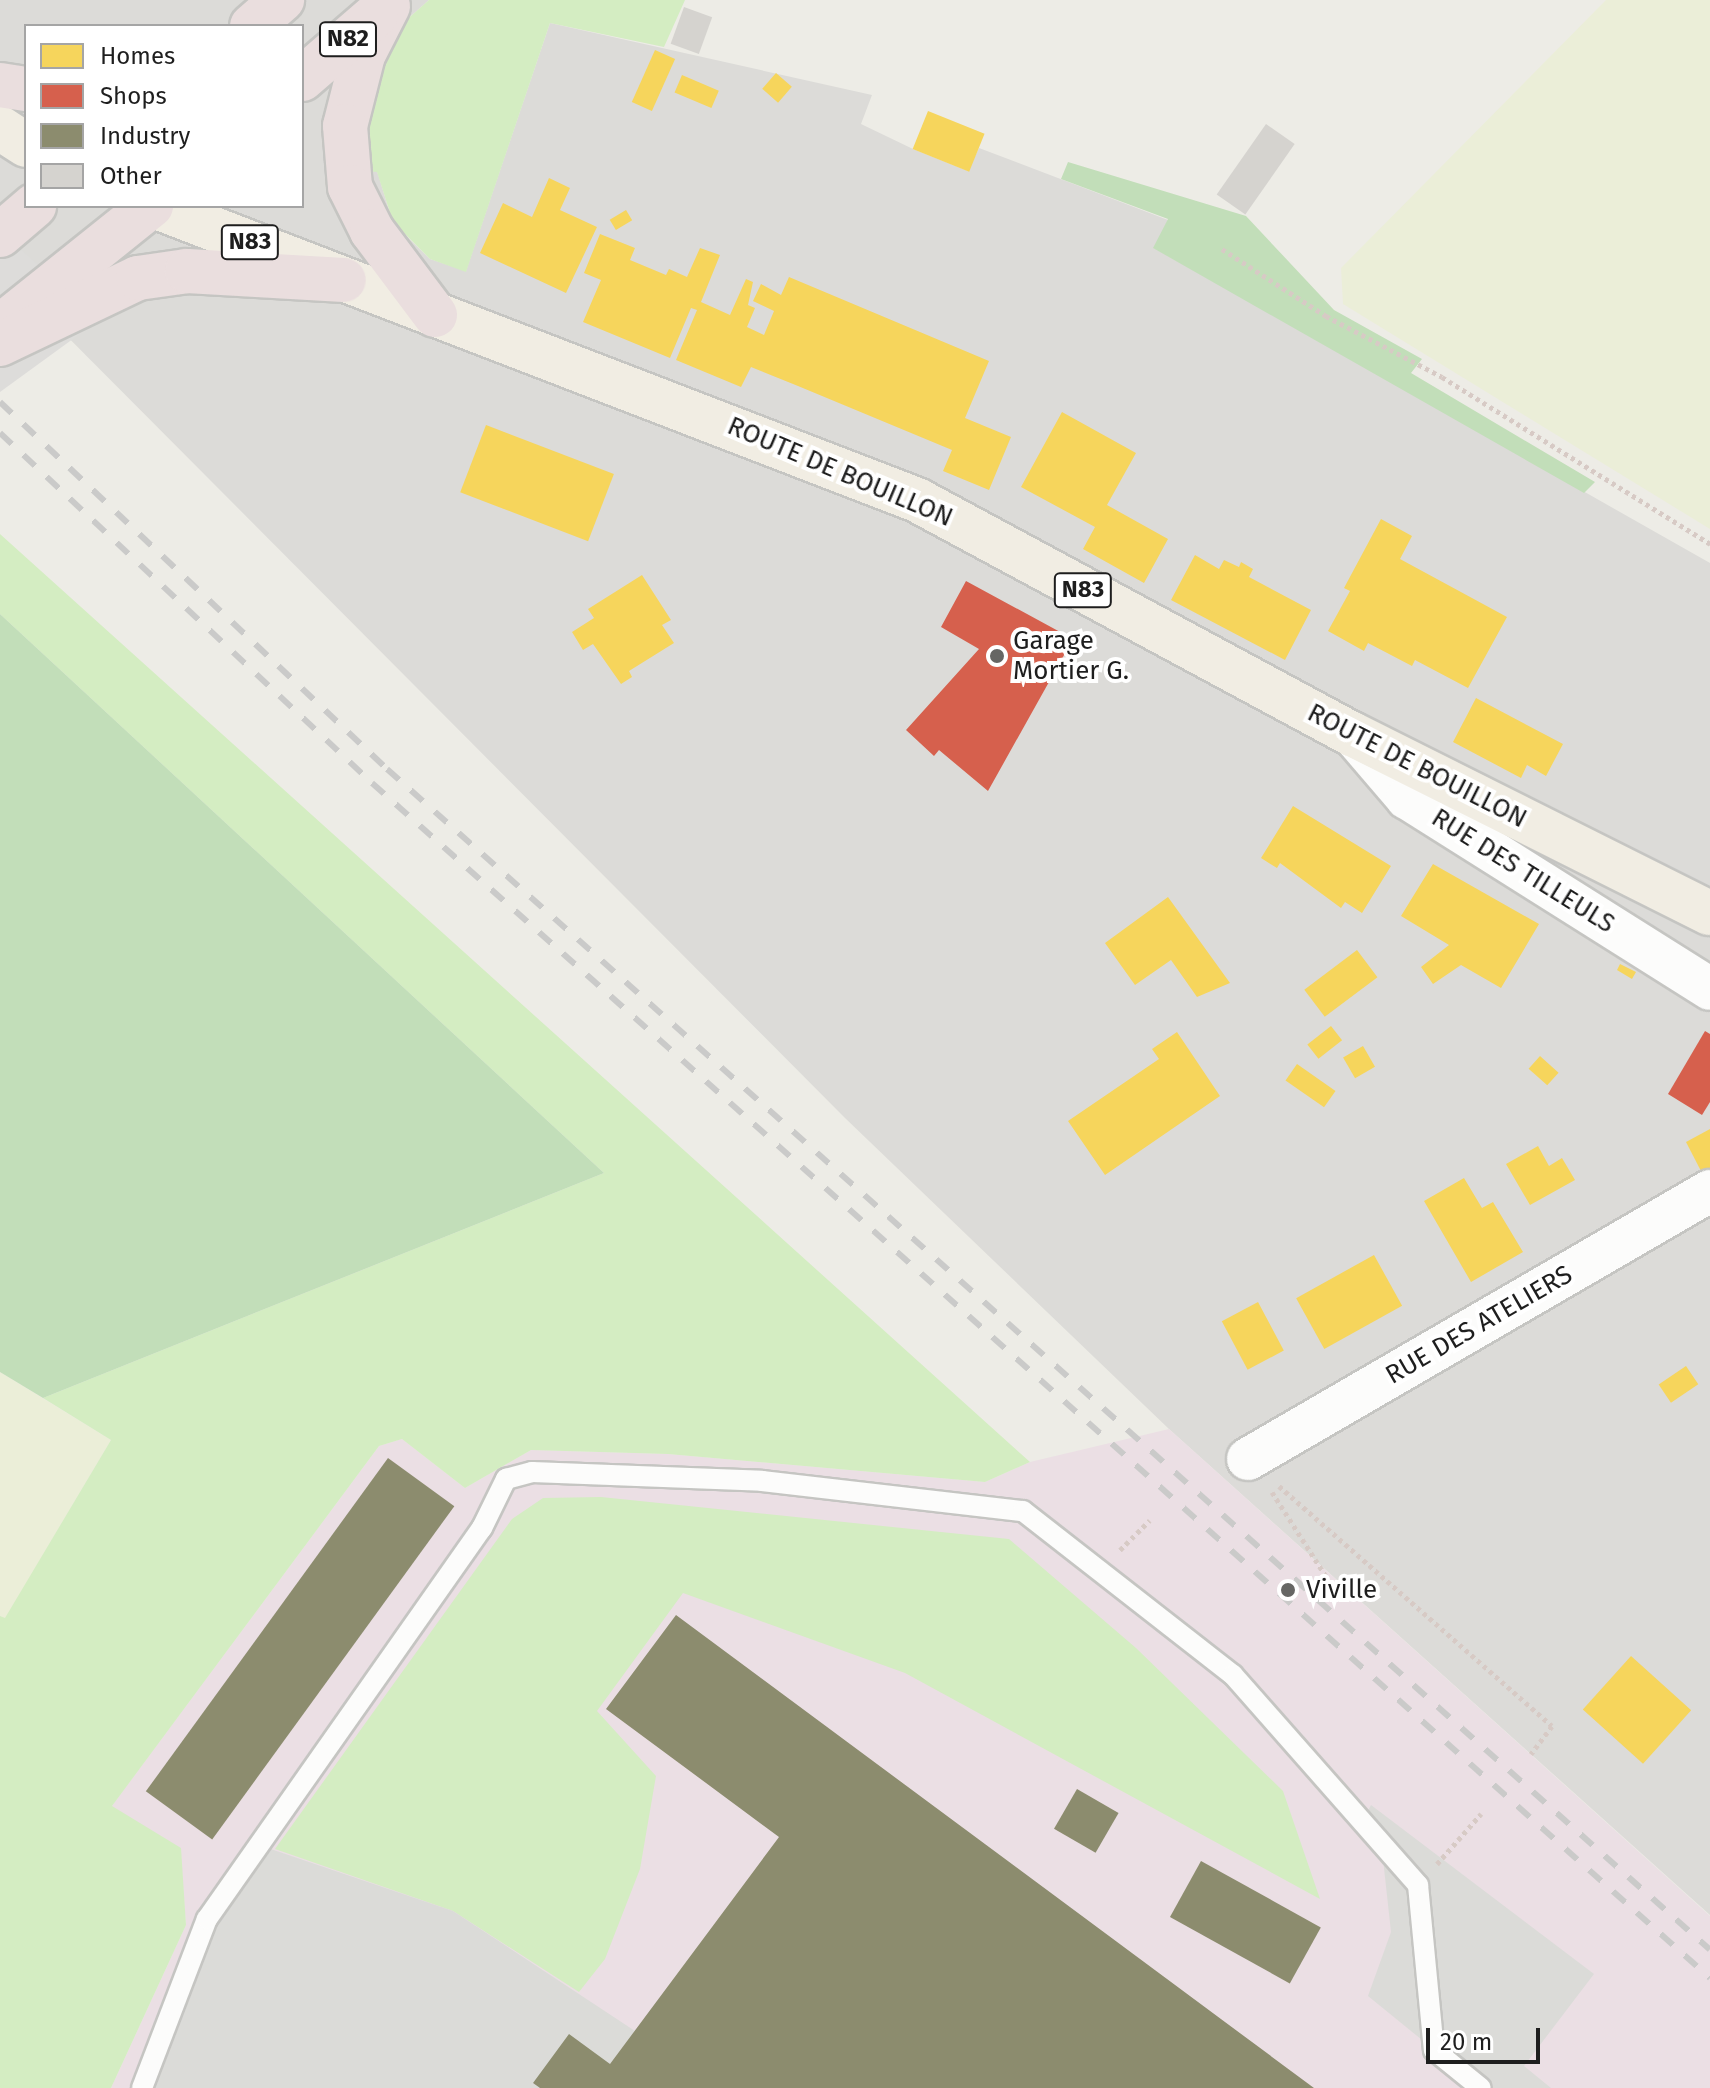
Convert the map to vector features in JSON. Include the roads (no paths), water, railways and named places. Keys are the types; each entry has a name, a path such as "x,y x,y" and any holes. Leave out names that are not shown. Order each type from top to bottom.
{"highway":[{"path":"254,24 282,0"},
{"path":"391,3 363,55 345,126 350,187 372,231 435,315"},
{"name":"N82","path":"304,77 391,3"},
{"path":"0,85 24,89"},
{"path":"0,344 69,293 151,208"},
{"path":"0,327 69,293 187,271 344,280"}],"main road":[{"path":"0,128 24,144"},
{"name":"ROUTE DE BOUILLON","path":"158,208 757,434 917,500 1352,734 1710,913"}],"street":[{"name":"RUE DES TILLEULS","path":"1352,734 1407,798 1710,989"},
{"name":"RUE DES ATELIERS","path":"1248,1459 1710,1191"}],"lane":[{"path":"142,2088 207,1919 482,1528 506,1479 532,1472 762,1481 1023,1511 1233,1675 1418,1885 1434,2050 1481,2088"}],"railway":[{"path":"0,402 387,769 1710,1950"},
{"path":"0,433 372,783 1710,1978"}],"place":[{"name":"Garage Mortier G.","path":"997,656"},
{"name":"Viville","path":"1288,1590"}]}
